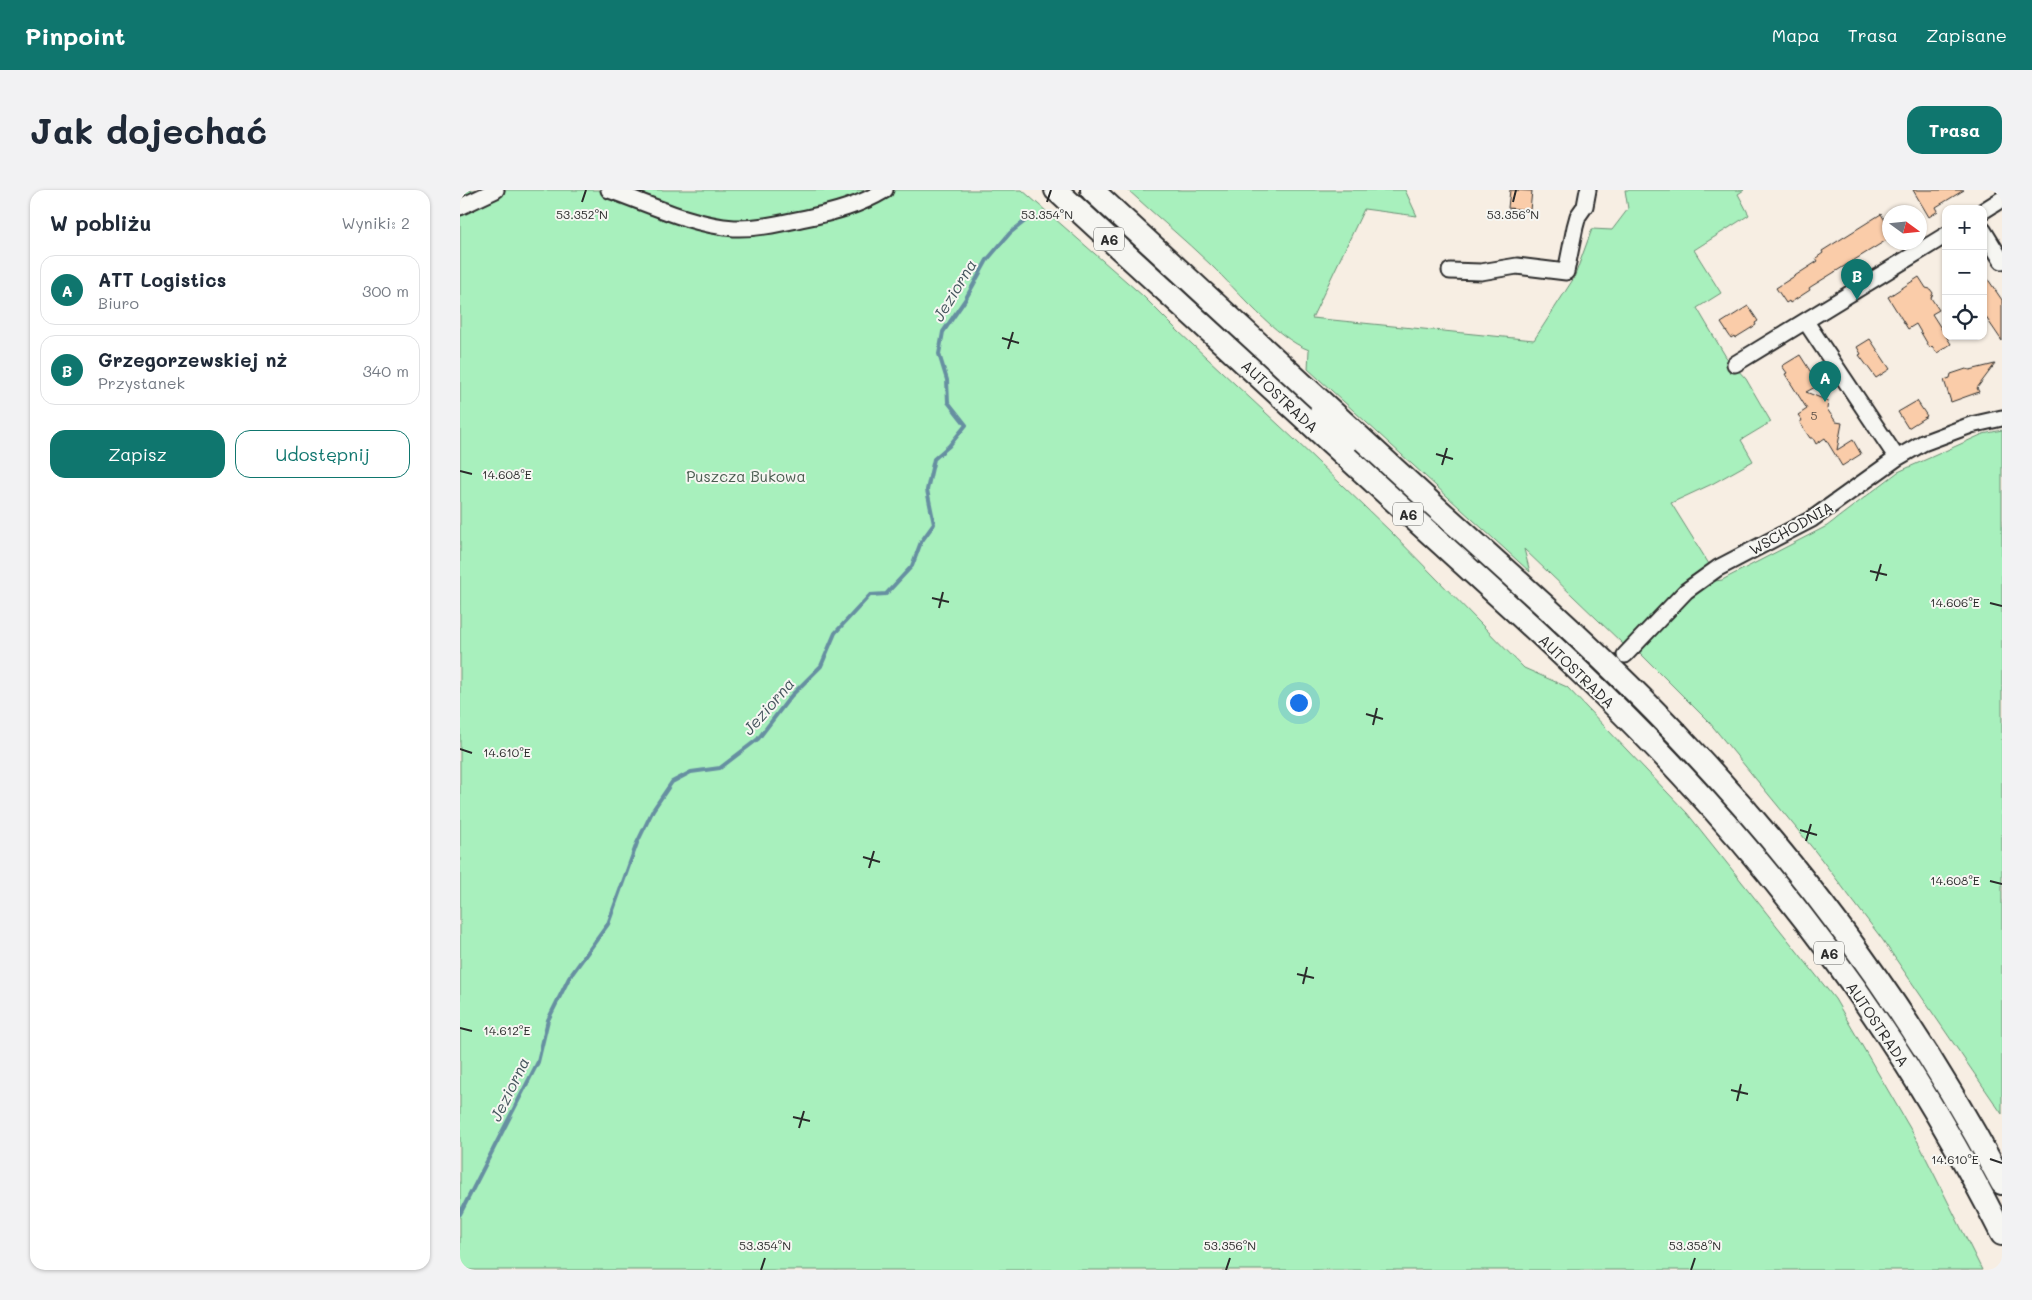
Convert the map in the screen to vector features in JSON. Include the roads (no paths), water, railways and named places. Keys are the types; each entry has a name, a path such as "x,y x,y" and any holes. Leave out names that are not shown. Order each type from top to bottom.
{"highway":[{"name":"AUTOSTRADA","path":"1056,190 1578,671 1663,755 1728,825 1774,880 1832,956 1882,1028 1921,1089 2002,1234"},
{"name":"AUTOSTRADA","path":"1092,190 1594,653 1688,746 1774,842 1827,910 1883,987 1936,1067 2002,1183"}],"street":[{"path":"460,208 496,190"},
{"path":"609,190 699,221 734,228 761,227 841,211 868,200 885,190"},
{"path":"1450,271 1481,272 1517,266 1566,272 1575,227 1578,216 1585,206 1588,190"},
{"path":"1987,208 2002,199"},
{"path":"1735,364 1942,237"},
{"path":"1987,237 2002,261"},
{"path":"1806,322 1897,458"},
{"path":"1287,370 1385,492"},
{"path":"1273,390 1393,467"},
{"name":"WSCHODNIA","path":"1626,656 1665,612 1701,579 1718,568 1812,519 1897,458 1923,443 1952,432 2002,418"}],"waterway":[{"name":"Jeziorna","path":"460,1214 538,1062 548,1020 569,978 608,924 637,843 653,810 672,782 691,772 720,768 758,739 791,696 821,666 835,633 870,595 886,594 912,566 921,542 934,524 927,490 934,459 949,446 966,425 948,402 947,380 939,354 943,332 965,300 987,260 1010,233 1030,217"}],"place":[{"name":"Grzegorzewskiej nż","path":"1857,300"},
{"name":"ATT Logistics","path":"1825,402"}],"park label":[{"name":"Puszcza Bukowa","path":"746,476"}]}
